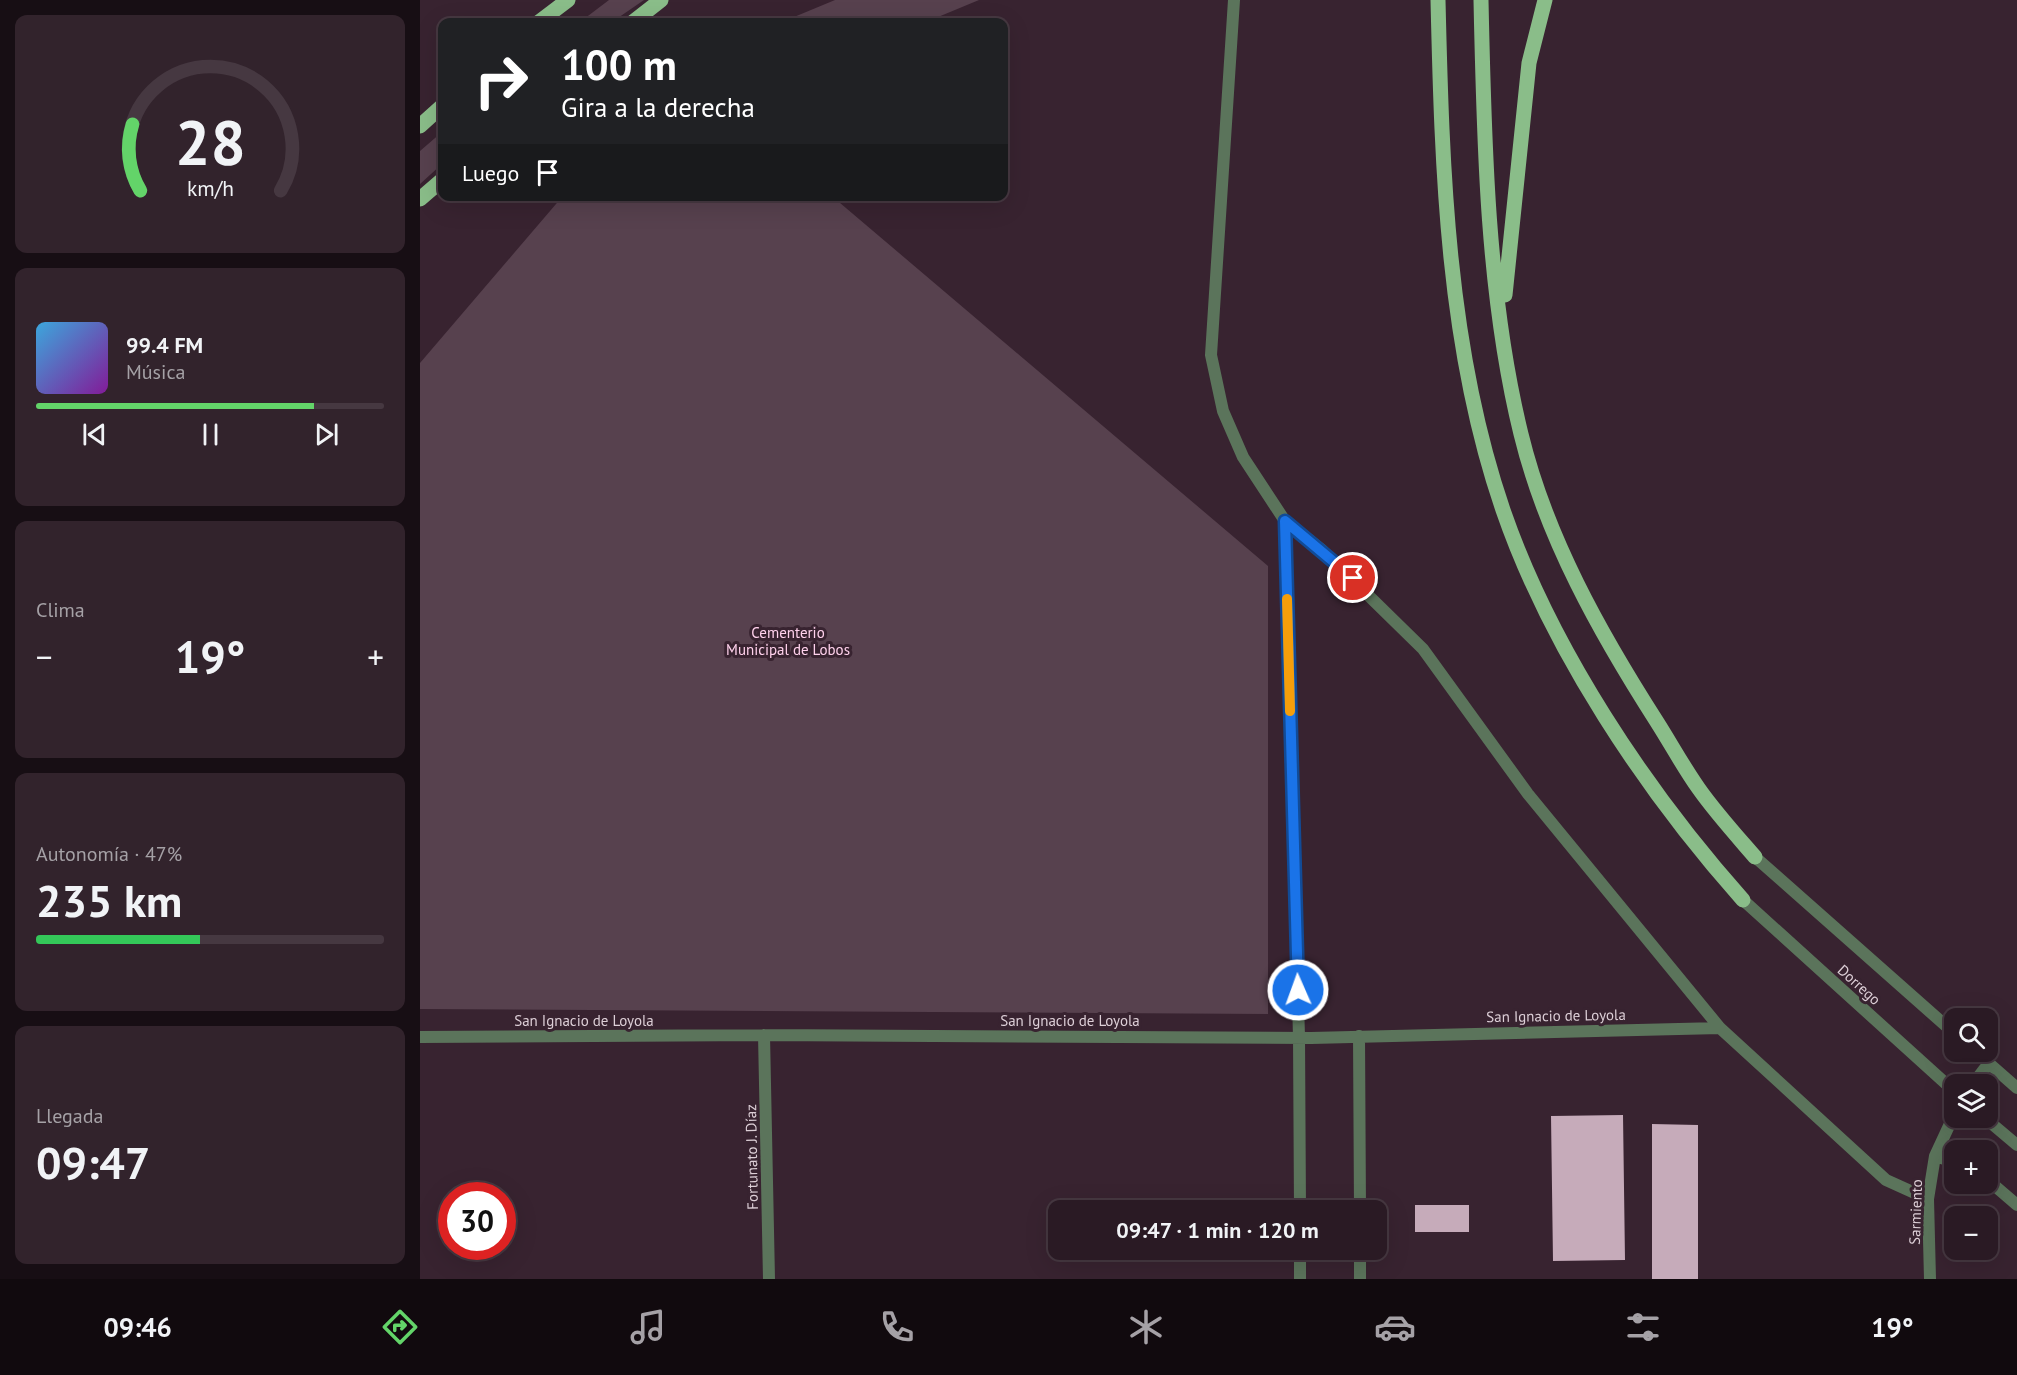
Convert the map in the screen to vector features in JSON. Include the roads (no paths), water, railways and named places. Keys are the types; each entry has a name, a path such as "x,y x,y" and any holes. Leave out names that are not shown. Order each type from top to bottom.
{"main road":[{"path":"544,18 568,0"},
{"path":"638,18 662,0"},
{"path":"1438,0 1443,159 1453,272 1478,417 1503,509 1533,584 1604,713 1646,779 1687,835 1743,900"},
{"path":"1480,0 1488,198 1502,328 1521,434 1547,517 1570,570 1603,633 1693,779 1755,857"},
{"path":"1502,328 1529,63 1545,0"},
{"path":"420,126 438,110"},
{"path":"420,199 438,183"}],"street":[{"path":"1234,0 1211,355 1223,411 1243,457 1285,521 1322,550 1423,649 1528,794 1720,1028 1886,1180 1928,1199"},
{"path":"1285,521 1299,1037 1300,1200"},
{"name":"Dorrego","path":"1755,857 1944,1024"},
{"name":"Dorrego","path":"1743,900 1944,1082"},
{"name":"San Ignacio de Loyola","path":"420,1037 764,1035 1299,1037 1720,1028"},
{"name":"Fortunato J. Díaz","path":"764,1035 769,1279"},
{"path":"1359,1036 1360,1200"},
{"path":"1981,1074 1989,1063 2017,1088"},
{"name":"Sarmiento","path":"1929,1279 1928,1199 1935,1156 1948,1128"},
{"path":"1997,1128 2017,1145"},
{"path":"1935,1156 1944,1159"},
{"path":"1998,1189 2017,1206"},
{"path":"1300,1260 1300,1279"},
{"path":"1360,1260 1360,1279"}],"park label":[{"name":"Cementerio Municipal de Lobos","path":"788,642"}]}
